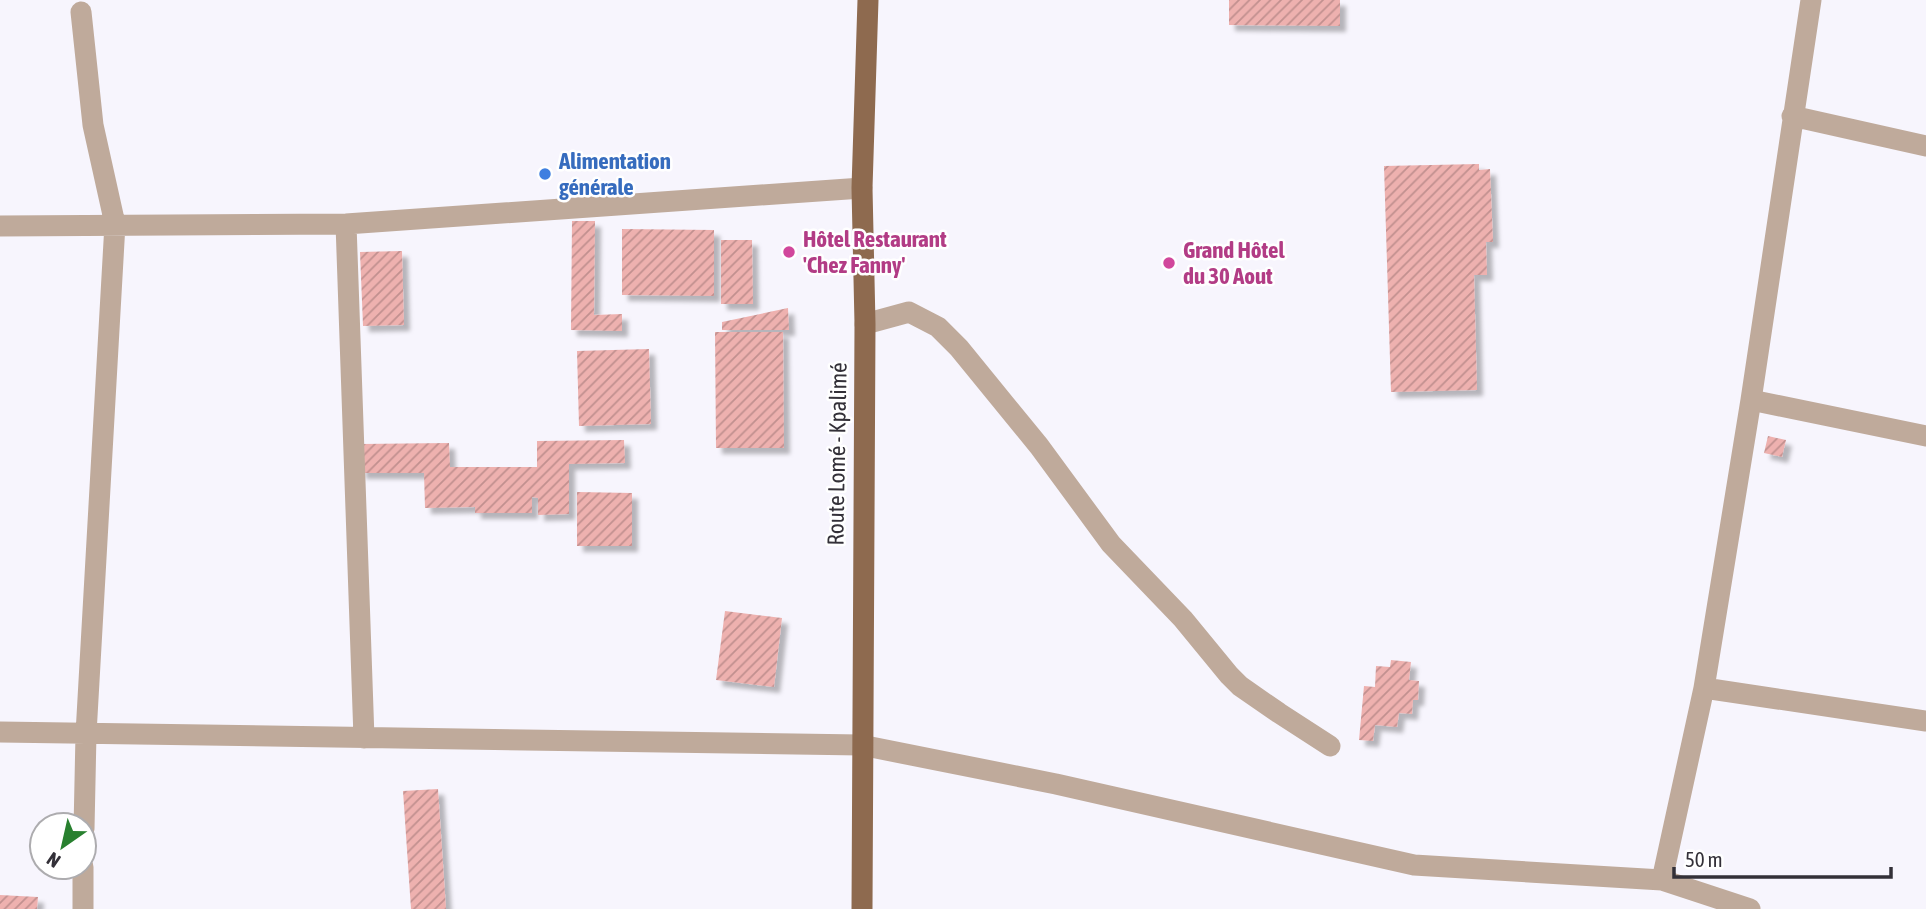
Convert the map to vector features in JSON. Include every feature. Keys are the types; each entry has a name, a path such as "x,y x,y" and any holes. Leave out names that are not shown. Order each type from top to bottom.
{"main road":[{"name":"Route Lomé - Kpalimé","path":"862,909 865,324 862,188 868,0"}],"street":[{"path":"1662,880 1704,688 1751,400 1811,0"},
{"path":"81,12 93,125 115,225 86,734 84,811"},
{"path":"1792,116 1926,146"},
{"path":"0,226 346,224 862,188"},
{"path":"346,224 364,738"},
{"path":"865,324 909,312 939,327 1027,431 1111,544 1183,619 1229,675 1240,686 1330,746"},
{"path":"1751,400 1926,436"},
{"path":"1704,688 1926,721"},
{"path":"0,732 861,745 1056,784 1413,865 1662,880 1750,909"},
{"path":"83,881 83,909"}],"building":[{"path":"1229,0 1340,0 1340,26 1229,25"},
{"path":"1479,164 1479,170 1490,169 1493,242 1486,242 1487,275 1474,275 1477,390 1391,392 1384,166"},
{"path":"572,221 595,221 594,315 622,314 622,331 571,330"},
{"path":"622,229 714,230 714,296 622,295"},
{"path":"721,240 752,240 753,304 721,304"},
{"path":"402,251 404,325 363,326 360,252"},
{"path":"788,308 789,330 722,330 722,322"},
{"path":"715,332 783,332 784,448 716,448"},
{"path":"649,349 651,424 579,426 577,351"},
{"path":"1768,436 1786,440 1782,457 1764,453"},
{"path":"624,440 625,463 569,464 569,514 538,515 538,498 532,497 532,513 475,513 475,507 425,508 424,473 360,473 360,444 449,443 450,467 537,467 537,441"},
{"path":"577,492 632,493 632,546 577,546"},
{"path":"725,611 782,618 774,687 716,680"},
{"path":"1391,660 1411,662 1409,680 1419,681 1418,700 1413,700 1412,714 1399,713 1397,727 1375,725 1373,741 1359,740 1364,686 1375,687 1376,666 1390,667"},
{"path":"438,789 446,909 411,909 403,791"},
{"path":"0,895 38,897 37,909 0,909"}],"place":[{"name":"Alimentation générale","path":"545,174"},
{"name":"Hôtel Restaurant 'Chez Fanny'","path":"789,252"},
{"name":"Grand Hôtel du 30 Aout","path":"1169,263"}]}
